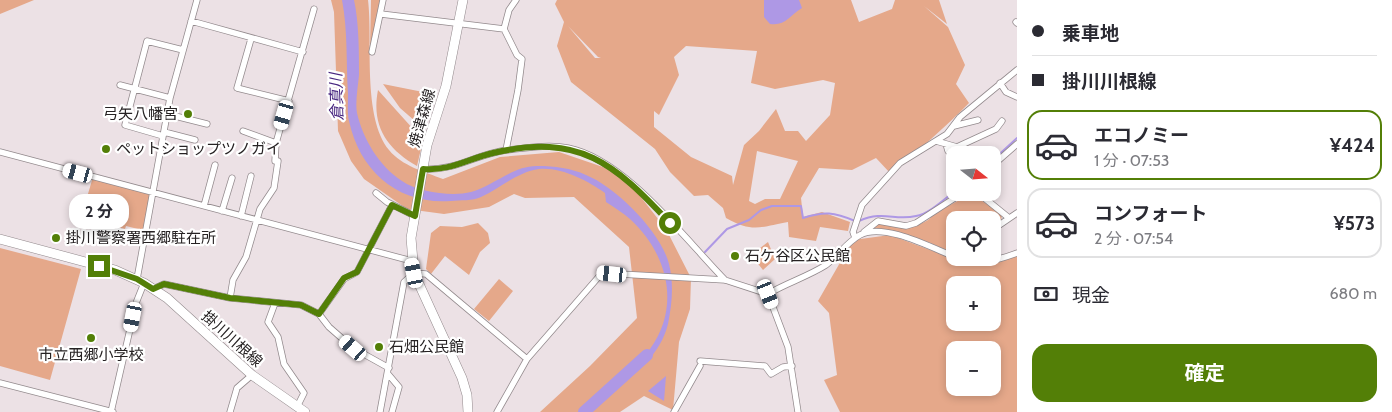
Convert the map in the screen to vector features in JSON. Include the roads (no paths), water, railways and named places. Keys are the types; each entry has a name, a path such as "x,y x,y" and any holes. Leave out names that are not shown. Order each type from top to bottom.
{"main road":[{"name":"焼津森線","path":"463,0 460,24 422,173 411,238 414,273 462,378 467,396 468,412"},
{"name":"掛川川根線","path":"0,239 91,263 141,281 167,298 252,376 301,409"}],"street":[{"path":"0,382 112,412 141,281 153,193 170,98 197,0"},
{"path":"372,52 383,0"},
{"path":"506,150 522,59 517,55 504,28 509,10 516,0"},
{"path":"230,298 233,280 246,257 260,208 274,188 278,161 275,160 276,143 314,10"},
{"path":"381,14 504,28"},
{"path":"191,21 303,52"},
{"path":"251,38 237,88 289,101"},
{"path":"183,50 147,41 125,125 194,140"},
{"path":"855,238 853,232 862,205 900,163 936,141 953,127 960,117 986,98 1000,83 1017,70"},
{"path":"1000,83 1006,92 1017,98"},
{"path":"120,85 170,98"},
{"path":"167,114 207,124"},
{"path":"953,127 978,120"},
{"path":"936,141 957,147 978,139 996,129 1002,121"},
{"path":"243,131 276,143"},
{"path":"1001,158 1017,144"},
{"path":"422,173 440,170 506,150 546,147 568,148 608,164 634,184 725,280"},
{"path":"0,152 412,261"},
{"path":"204,206 215,165"},
{"path":"241,216 252,176"},
{"path":"222,211 232,178"},
{"path":"376,193 392,205 415,214"},
{"path":"497,412 527,359 598,275 602,273 725,280 768,294 823,267 855,238 878,221 906,226 916,223 950,201"},
{"path":"988,201 1009,218"},
{"path":"319,314 344,278 357,272 392,205"},
{"path":"1001,224 1017,213"},
{"path":"862,234 873,231 890,233 946,254"},
{"path":"1001,258 1017,253"},
{"path":"380,412 404,282 414,273 426,274 527,359"},
{"path":"153,289 164,284 230,298 301,305 319,314 329,327 353,348 388,371 399,386 392,412"},
{"path":"768,294 788,347 798,412"},
{"path":"275,303 268,322 278,337 284,364 304,393 301,409"},
{"path":"674,412 700,363 765,366 771,374 783,367 792,366"},
{"path":"230,412 237,388 252,376"}],"waterway":[{"path":"1001,153 1017,138"},
{"path":"859,221 875,216 908,217 921,215 946,198"},
{"path":"705,252 727,229 749,220 761,210 772,206 801,206 803,218 829,213 855,221"},
{"name":"倉真川","path":"584,412 647,355"}],"place":[{"name":"弓矢八幡宮","path":"188,114"},
{"name":"ペットショップツノガイ","path":"106,149"},
{"name":"掛川警察署西郷駐在所","path":"56,238"},
{"name":"石ケ谷区公民館","path":"735,256"},
{"name":"市立西郷小学校","path":"91,338"},
{"name":"石畑公民館","path":"379,347"}]}
